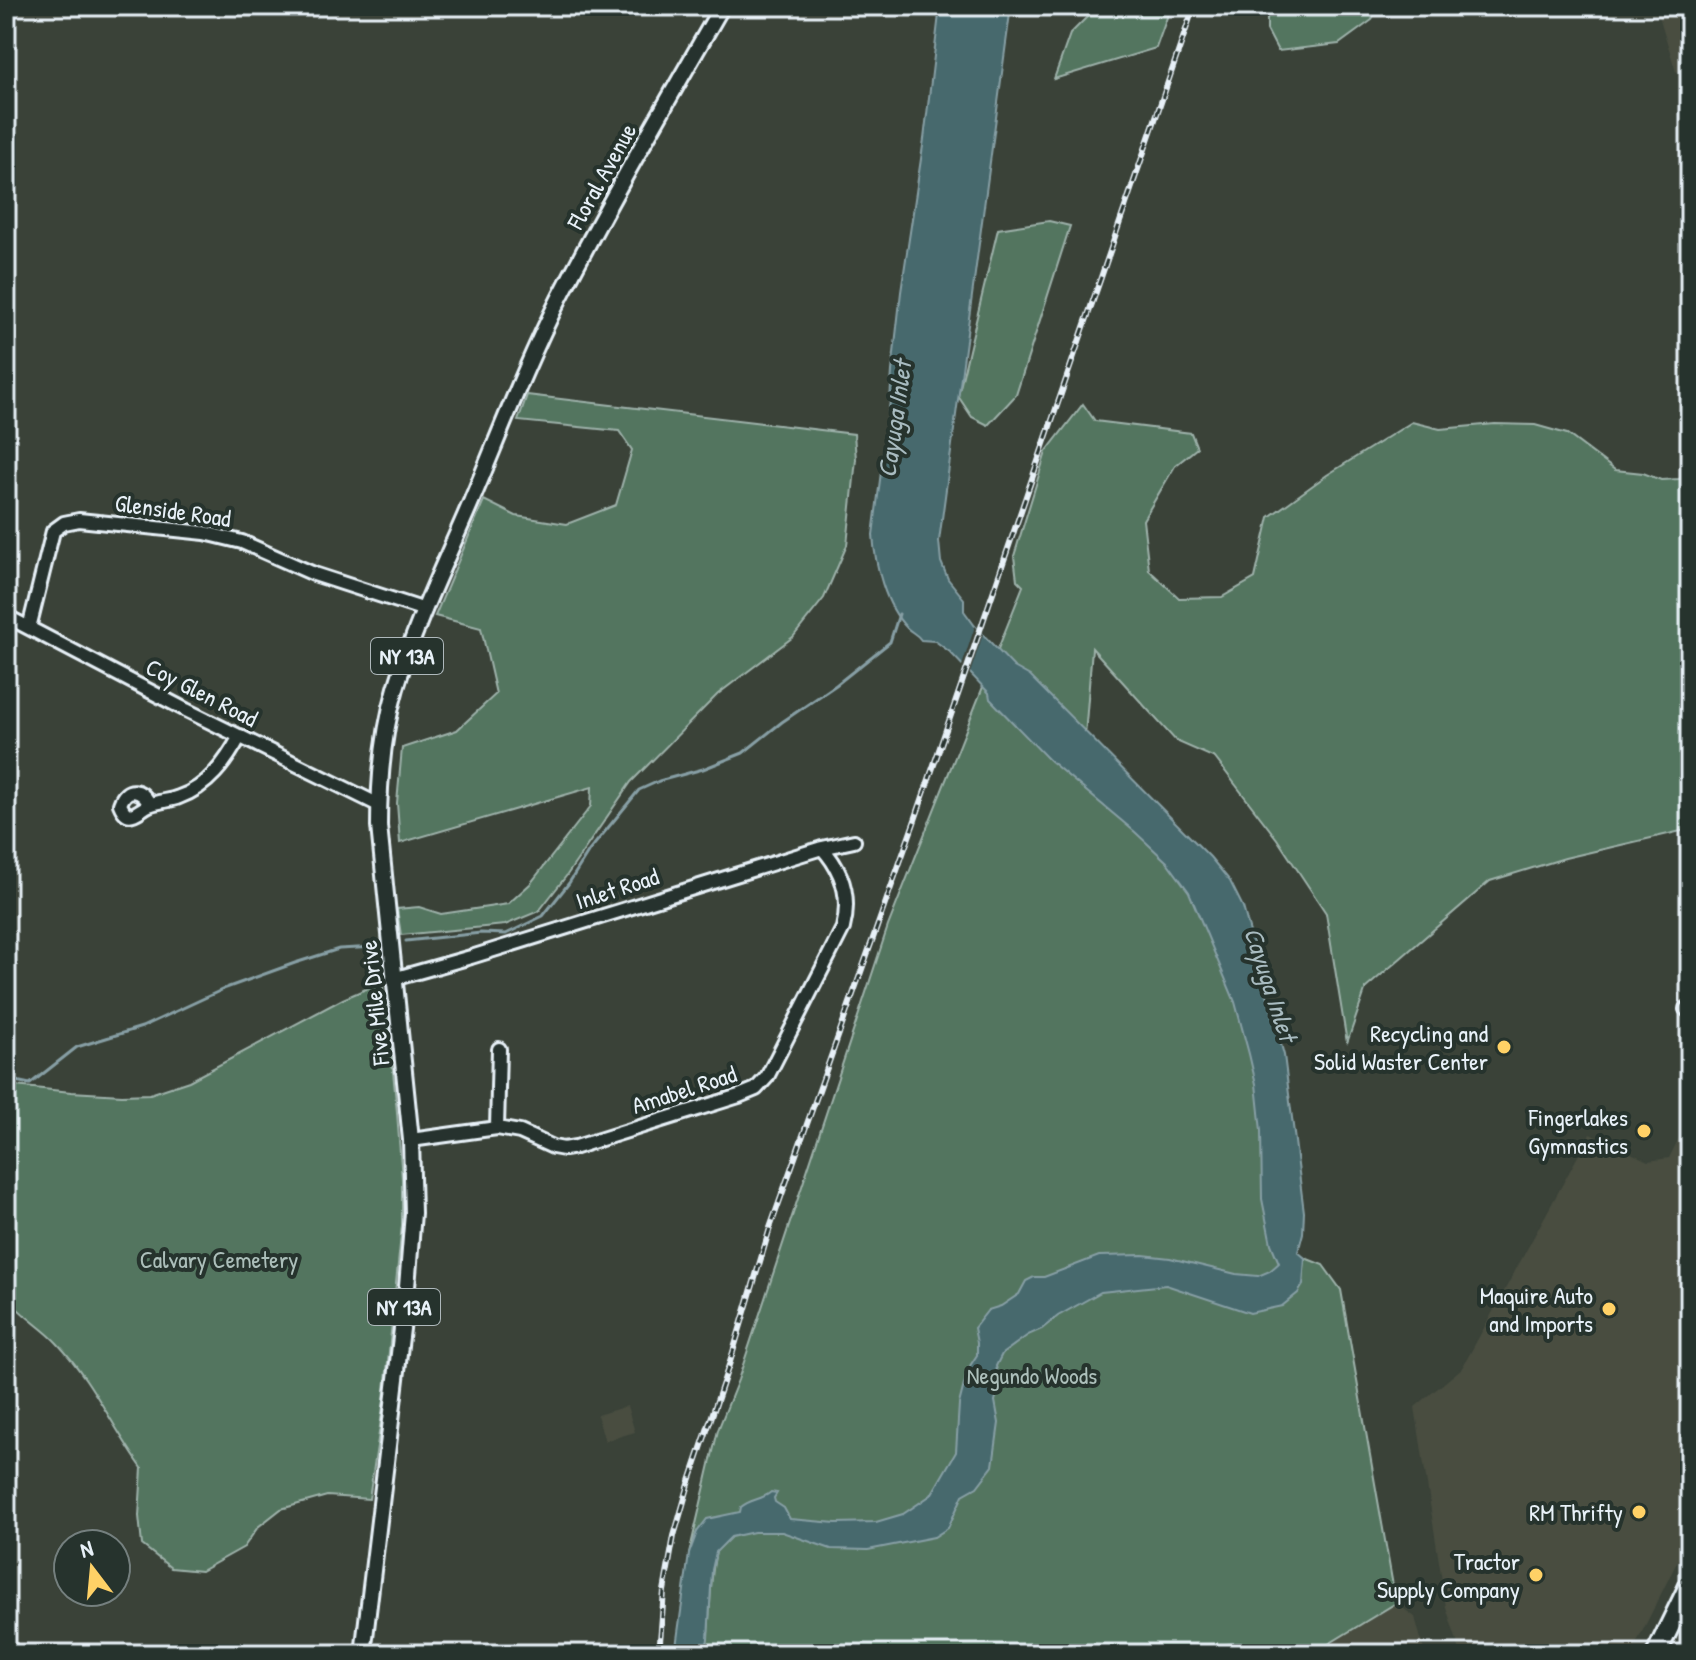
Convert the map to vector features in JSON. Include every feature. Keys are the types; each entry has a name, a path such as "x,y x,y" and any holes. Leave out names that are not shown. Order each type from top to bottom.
{"highway":[{"path":"1656,1654 1690,1584"}],"main road":[{"name":"Floral Avenue","path":"525,372 606,211 722,6"},
{"name":"Five Mile Drive","path":"363,1654 413,1213 411,1140 380,841 379,805 386,733 396,689 415,634 525,372"}],"street":[{"name":"Glenside Road","path":"29,628 53,531 64,523 79,520 224,536 314,574 425,610"},
{"name":"Coy Glen Road","path":"6,616 379,805"},
{"path":"150,804 173,800 200,787 230,754 240,736"},
{"name":"Inlet Road","path":"393,979 822,848 854,841"},
{"name":"Amabel Road","path":"411,1140 497,1128 520,1132 564,1149 756,1089 767,1077 843,928 847,912 846,895 834,861 822,848"},
{"path":"497,1128 499,1049"}],"shaded area":[{"path":"1656,6 1690,6 1690,67 1676,72"},
{"path":"1690,1116 1690,1539 1631,1654 1461,1654 1446,1607 1415,1407 1462,1368 1590,1134 1648,1161 1669,1158"},
{"path":"627,1406 635,1432 605,1441 597,1415"},
{"path":"1396,1603 1415,1617 1425,1654 1312,1654"}],"green space":[{"path":"1098,6 1171,6 1156,48 1054,79 1070,34"},
{"path":"1267,6 1376,6 1372,20 1339,44 1278,51 1267,30"},
{"path":"1049,221 1070,226 1016,395 988,425 972,417 958,396 998,229"},
{"path":"527,395 854,434 856,459 847,545 824,598 793,637 718,694 631,782 539,911 505,925 401,935 397,909 419,907 441,914 508,904 530,884 591,806 592,787 400,843 397,803 402,748 457,730 496,694 481,628 435,616 484,500 516,516 567,524 616,505 632,450 619,431 518,421"},
{"name":"Negundo Woods","path":"1083,404 1095,421 1191,433 1197,448 1175,466 1143,520 1149,570 1179,598 1222,597 1255,578 1269,517 1327,475 1412,422 1440,429 1495,424 1535,425 1567,434 1615,470 1643,473 1661,480 1690,475 1690,829 1565,858 1490,881 1366,988 1347,1043 1326,913 1277,839 1215,758 1176,741 1092,648 1083,761 1210,884 1279,1151 1303,1285 1305,1258 1323,1265 1341,1290 1396,1603 1312,1654 705,1654 716,1552 697,1532 689,1554 718,1430 738,1380 888,926 1023,586 1017,580 1014,556 1046,452"},
{"name":"Calvary Cemetery","path":"382,982 397,1112 402,1225 384,1400 369,1499 327,1496 281,1509 258,1527 244,1547 201,1571 171,1568 142,1545 139,1516 142,1468 70,1357 6,1296 6,1085 71,1092 150,1094 189,1081 343,999"}],"water":[{"name":"Cayuga Inlet","path":"940,6 1011,6 939,541 941,562 948,579 964,599 964,611 975,626 1014,667 1030,676 1210,857 1230,881 1243,907 1284,1055 1304,1212 1298,1252 1305,1258 1303,1285 1282,1306 1250,1313 1166,1285 1101,1292 1058,1316 1002,1354 996,1366 1000,1383 995,1401 999,1423 993,1466 977,1487 963,1495 948,1528 934,1537 868,1550 831,1549 782,1532 754,1532 731,1537 716,1552 712,1570 705,1654 675,1654 689,1554 697,1532 707,1519 740,1512 745,1504 771,1492 777,1493 775,1502 784,1508 790,1519 876,1522 903,1514 931,1495 956,1452 959,1404 968,1369 977,1355 974,1328 988,1310 1001,1306 1019,1294 1026,1281 1099,1256 1170,1258 1236,1274 1258,1276 1279,1263 1271,1244 1262,1199 1261,1131 1249,1054 1235,1002 1189,892 1167,862 1049,760 950,652 935,641 921,640 907,628 887,597 879,571 873,535 901,292"},
{"path":"1243,1643 1257,1649 1260,1654 1211,1654 1228,1644"}],"pier":[{"path":"975,626 983,634 969,676 961,669"}],"waterway":[{"path":"406,941 481,933 506,934 543,916 589,851 639,790 743,753 890,642 899,614"},
{"path":"6,1079 30,1084 77,1047 142,1027 226,988 339,949 376,947"}],"railway":[{"path":"659,1654 664,1591 674,1536 770,1228 915,820 1194,6"}],"place":[{"name":"Recycling and Solid Waster Center","path":"1504,1047"},
{"name":"Fingerlakes Gymnastics","path":"1644,1131"},
{"name":"Maquire Auto and Imports","path":"1609,1309"},
{"name":"RM Thrifty","path":"1639,1512"},
{"name":"Tractor Supply Company","path":"1536,1575"}]}
